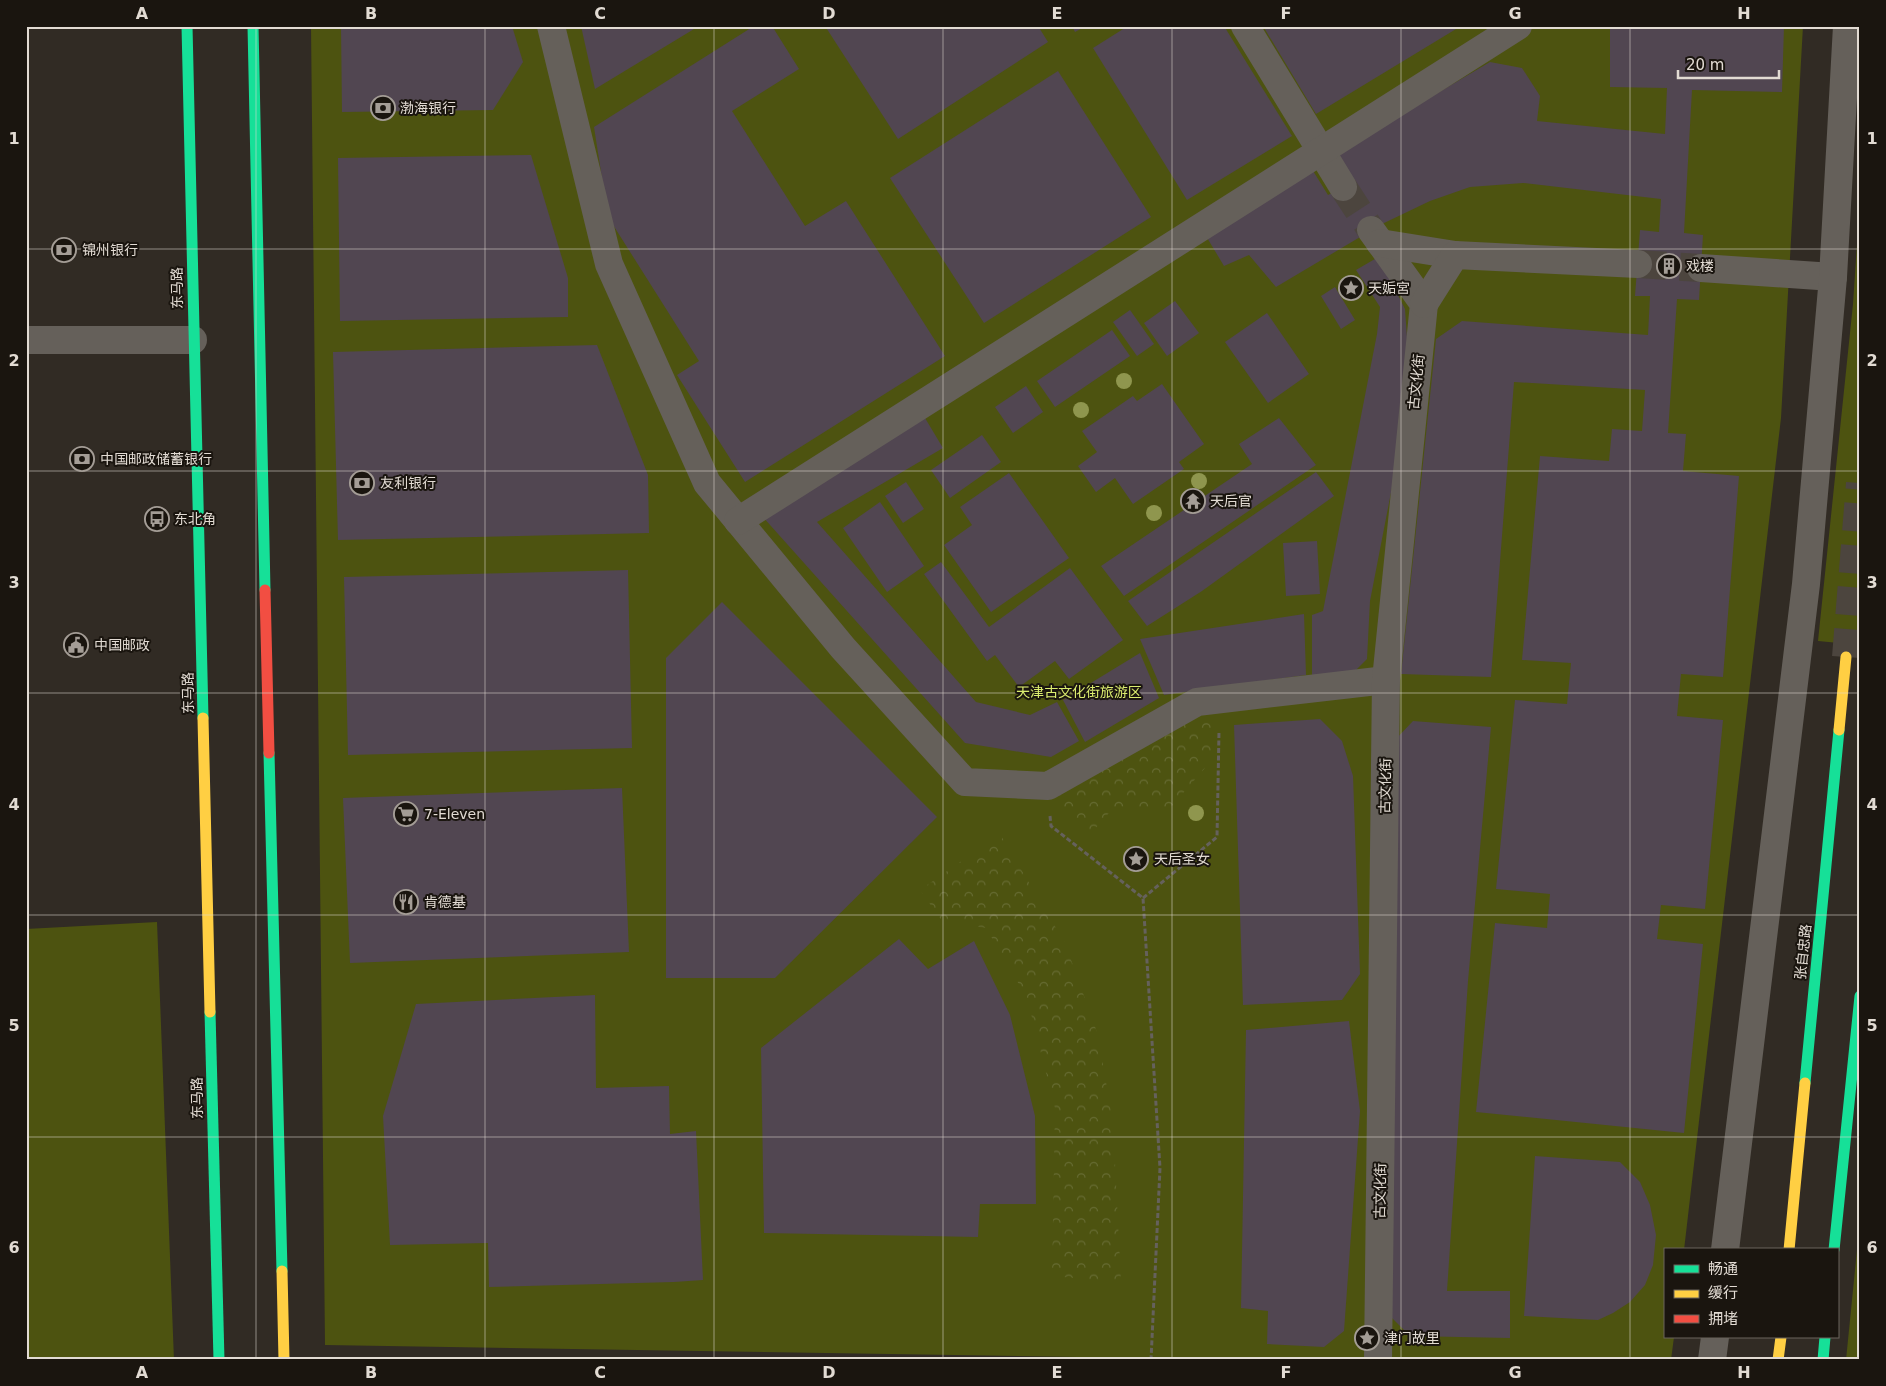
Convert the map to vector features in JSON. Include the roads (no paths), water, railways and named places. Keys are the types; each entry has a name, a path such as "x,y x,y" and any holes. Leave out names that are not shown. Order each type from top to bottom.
{"main road":[{"name":"东马路","path":"187,26 193,340 219,1360"},
{"path":"253,26 258,338 284,1360"},
{"name":"张自忠路","path":"1789,1248 1846,657"},
{"path":"1834,1248 1860,996"},
{"path":"1778,1360 1780,1338"},
{"path":"1823,1360 1825,1338"}],"street":[{"path":"552,26 609,264 707,483 842,648 965,782 1048,786 1197,702 1386,680"},
{"path":"1245,26 1343,187"},
{"path":"738,521 1518,26"},
{"path":"1725,1248 1806,584 1833,277 1848,26"},
{"path":"1455,254 1424,304 1376,236 1455,254 1638,264"},
{"path":"1701,268 1833,277"},
{"name":"古文化街","path":"1378,1360 1386,680 1424,304"},
{"path":"26,340 193,340"},
{"path":"1712,1360 1714,1338"}],"tunnel":[{"path":"1343,187 1371,230"},
{"path":"1638,264 1701,268"},
{"path":"1846,657 1860,483"}],"place":[{"name":"渤海银行","path":"383,108"},
{"name":"锦州银行","path":"64,250"},
{"name":"戏楼","path":"1669,266"},
{"name":"天姤宮","path":"1351,288"},
{"name":"中国邮政储蓄银行","path":"82,459"},
{"name":"友利银行","path":"362,483"},
{"name":"天后官","path":"1193,501"},
{"name":"东北角","path":"157,519"},
{"name":"中国邮政","path":"76,645"},
{"name":"7-Eleven","path":"406,814"},
{"name":"天后圣女","path":"1136,859"},
{"name":"肯德基","path":"406,902"},
{"name":"津门故里","path":"1367,1338"}],"park label":[{"name":"天津古文化街旅游区","path":"1079,692"}]}
